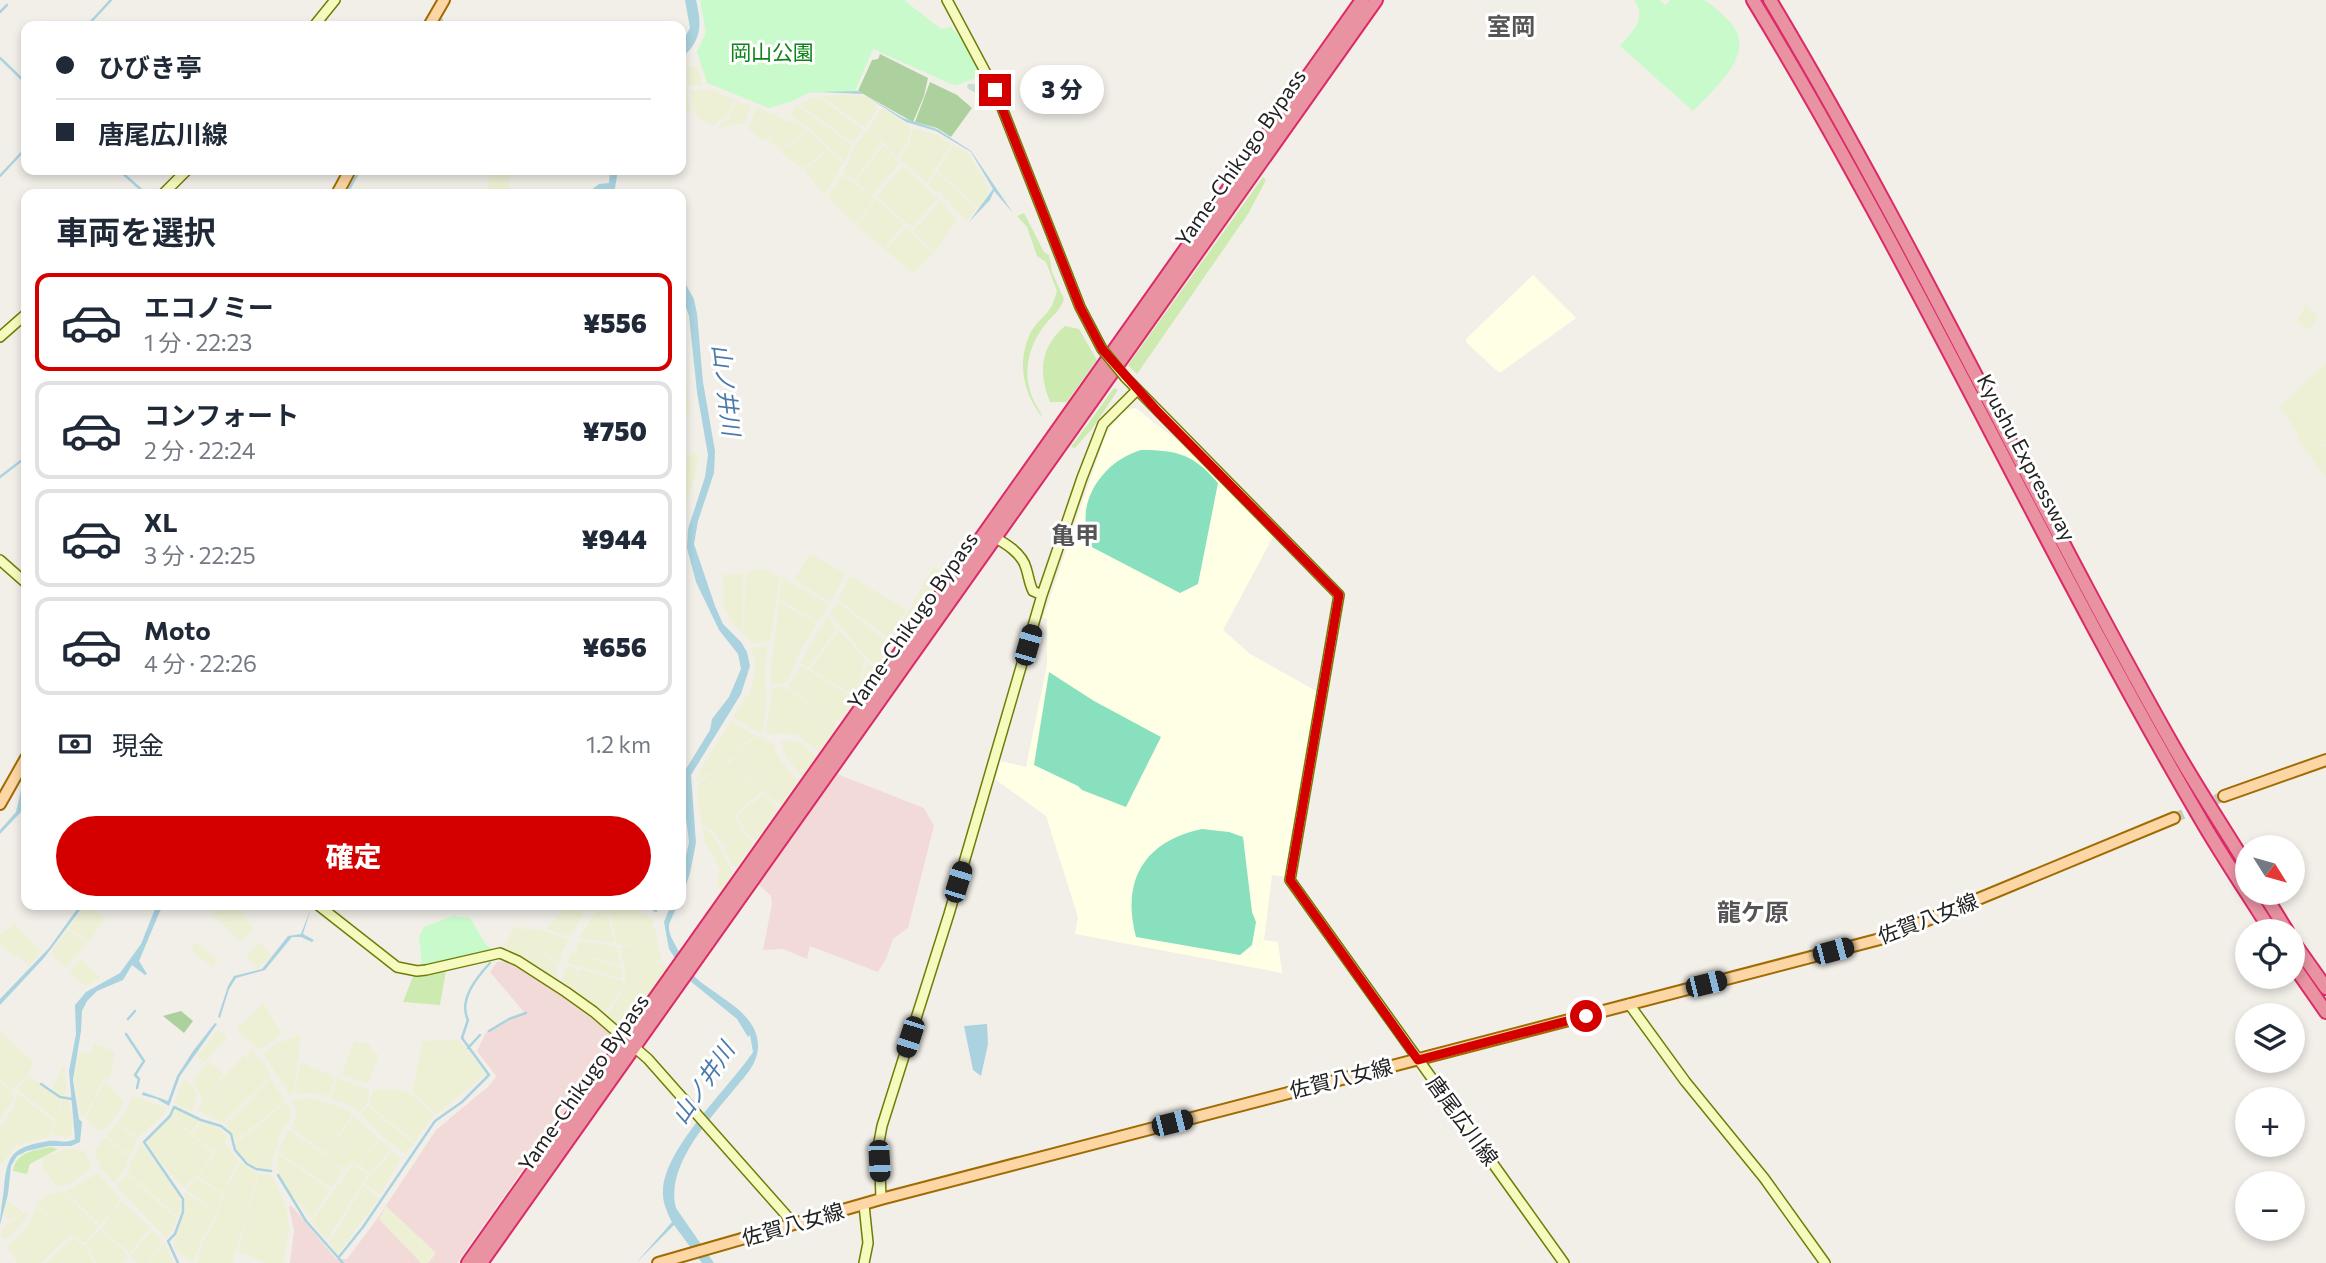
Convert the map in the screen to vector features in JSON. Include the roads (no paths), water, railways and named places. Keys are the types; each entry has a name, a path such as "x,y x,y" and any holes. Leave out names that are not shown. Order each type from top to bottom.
{"highway":[{"name":"Yame-Chikugo Bypass","path":"468,1263 690,960 1362,0"},
{"name":"Yame-Chikugo Bypass","path":"990,535 1376,0"},
{"name":"Kyushu Expressway","path":"1753,0 1836,139 2100,639 2200,819 2263,919"},
{"name":"Kyushu Expressway","path":"1770,0 1827,95 2122,654 2177,752 2235,846"},
{"path":"2305,958 2326,988"},
{"path":"2305,982 2326,1012"},
{"name":"Yame-Chikugo Bypass","path":"481,1263 631,1042"}],"main road":[{"path":"318,21 335,0"},
{"path":"432,21 444,0"},
{"name":"唐尾広川線","path":"947,0 1003,109 1080,307 1102,349 1137,390 1339,595 1290,880 1564,1263"},
{"path":"168,189 182,175"},
{"path":"0,337 21,318"},
{"path":"881,1199 879,1142 882,1126 949,914 1042,595 1103,424 1137,390"},
{"path":"990,535 1019,555 1026,567 1027,580 1033,591 1042,595"},
{"path":"0,560 21,579"},
{"path":"2224,796 2326,760"},
{"path":"0,804 21,767"},
{"name":"佐賀八女線","path":"658,1263 881,1199 1884,938 2174,818"},
{"path":"325,910 397,967 417,971 500,953 566,992 631,1042 701,1116 794,1224"},
{"path":"1629,1004 1685,1081 1764,1178 1825,1263"},
{"path":"864,1205 869,1243 864,1263"}],"water":[{"path":"685,0 696,0 699,32 686,54 686,35 690,28"},
{"path":"858,91 863,94 820,92"},
{"path":"863,94 903,118 937,129 971,151 1013,213 994,191 990,200 969,222 993,189 971,152 936,131 906,122"},
{"path":"610,175 617,175 615,189 592,189 599,184 609,183"},
{"path":"686,285 694,299 697,314 703,382 715,451 714,473 698,521 694,544 723,624 741,642 747,652 750,666 741,694 691,775 696,843 686,885 689,842 686,769 710,730 712,719 729,697 741,669 738,654 719,630 696,582 687,548 688,529 705,477 708,455 697,392 686,307"},
{"path":"21,790 21,812 0,834 0,830 16,812"},
{"path":"76,910 80,910 44,958 0,1005 0,999 49,948"},
{"path":"155,910 161,910 139,961 147,974 132,965 123,980 97,991 82,1011 73,1080 79,1119 82,1122 80,1142 71,1146 49,1146 17,1156 11,1166 8,1194 0,1225 5,1176 14,1154 36,1143 75,1139 69,1071 76,1034 75,1005 86,992 120,973 141,944"},
{"path":"310,910 303,934 314,940 312,942 301,937 292,937 265,970 236,978 229,989 220,1018 218,1017 234,976 262,969 288,936 301,934"},
{"path":"669,910 676,910 669,932 688,967 695,977 744,1015 756,1034 758,1046 753,1065 701,1131 677,1177 674,1192 676,1208 714,1263 702,1263 674,1225 636,1263 672,1222 664,1203 663,1191 666,1174 674,1156 699,1119 753,1052 750,1035 748,1037 737,1019 689,980 669,949 664,922"},
{"path":"215,1023 217,1024 180,1076 169,1106 142,1095 143,1092 168,1101 177,1076"},
{"path":"987,1024 988,1044 981,1076 973,1070 964,1026"}],"waterway":[{"path":"92,21 111,0"},
{"path":"0,12 7,5"},
{"path":"0,58 21,78"},
{"path":"0,176 21,153"},
{"path":"125,175 140,189"},
{"path":"349,189 357,175"},
{"path":"0,477 21,461"},
{"path":"339,1257 363,1227 435,1121 462,1102 489,1075 462,1038 468,1020 465,1005 467,997 490,963"},
{"path":"128,1019 135,1011"},
{"path":"489,1031 526,1013"},
{"path":"126,1034 144,1061 135,1075 139,1079 137,1088"},
{"path":"468,1048 480,1035"},
{"path":"41,1084 60,1097 72,1099"},
{"path":"178,1263 168,1241 175,1234 183,1212 183,1199 144,1142 170,1116 174,1107 221,1126 231,1134 235,1150 247,1164 256,1169 271,1171"},
{"path":"278,1175 306,1221 343,1263"}],"tunnel":[{"path":"2174,818 2224,796"}],"district":[{"name":"室岡","path":"1511,27"},
{"name":"亀甲","path":"1075,536"},
{"name":"龍ケ原","path":"1753,913"}],"park label":[{"name":"岡山公園","path":"772,53"}],"water label":[{"name":"山ノ井川","path":"726,390"},
{"name":"山ノ井川","path":"703,1083"}]}
